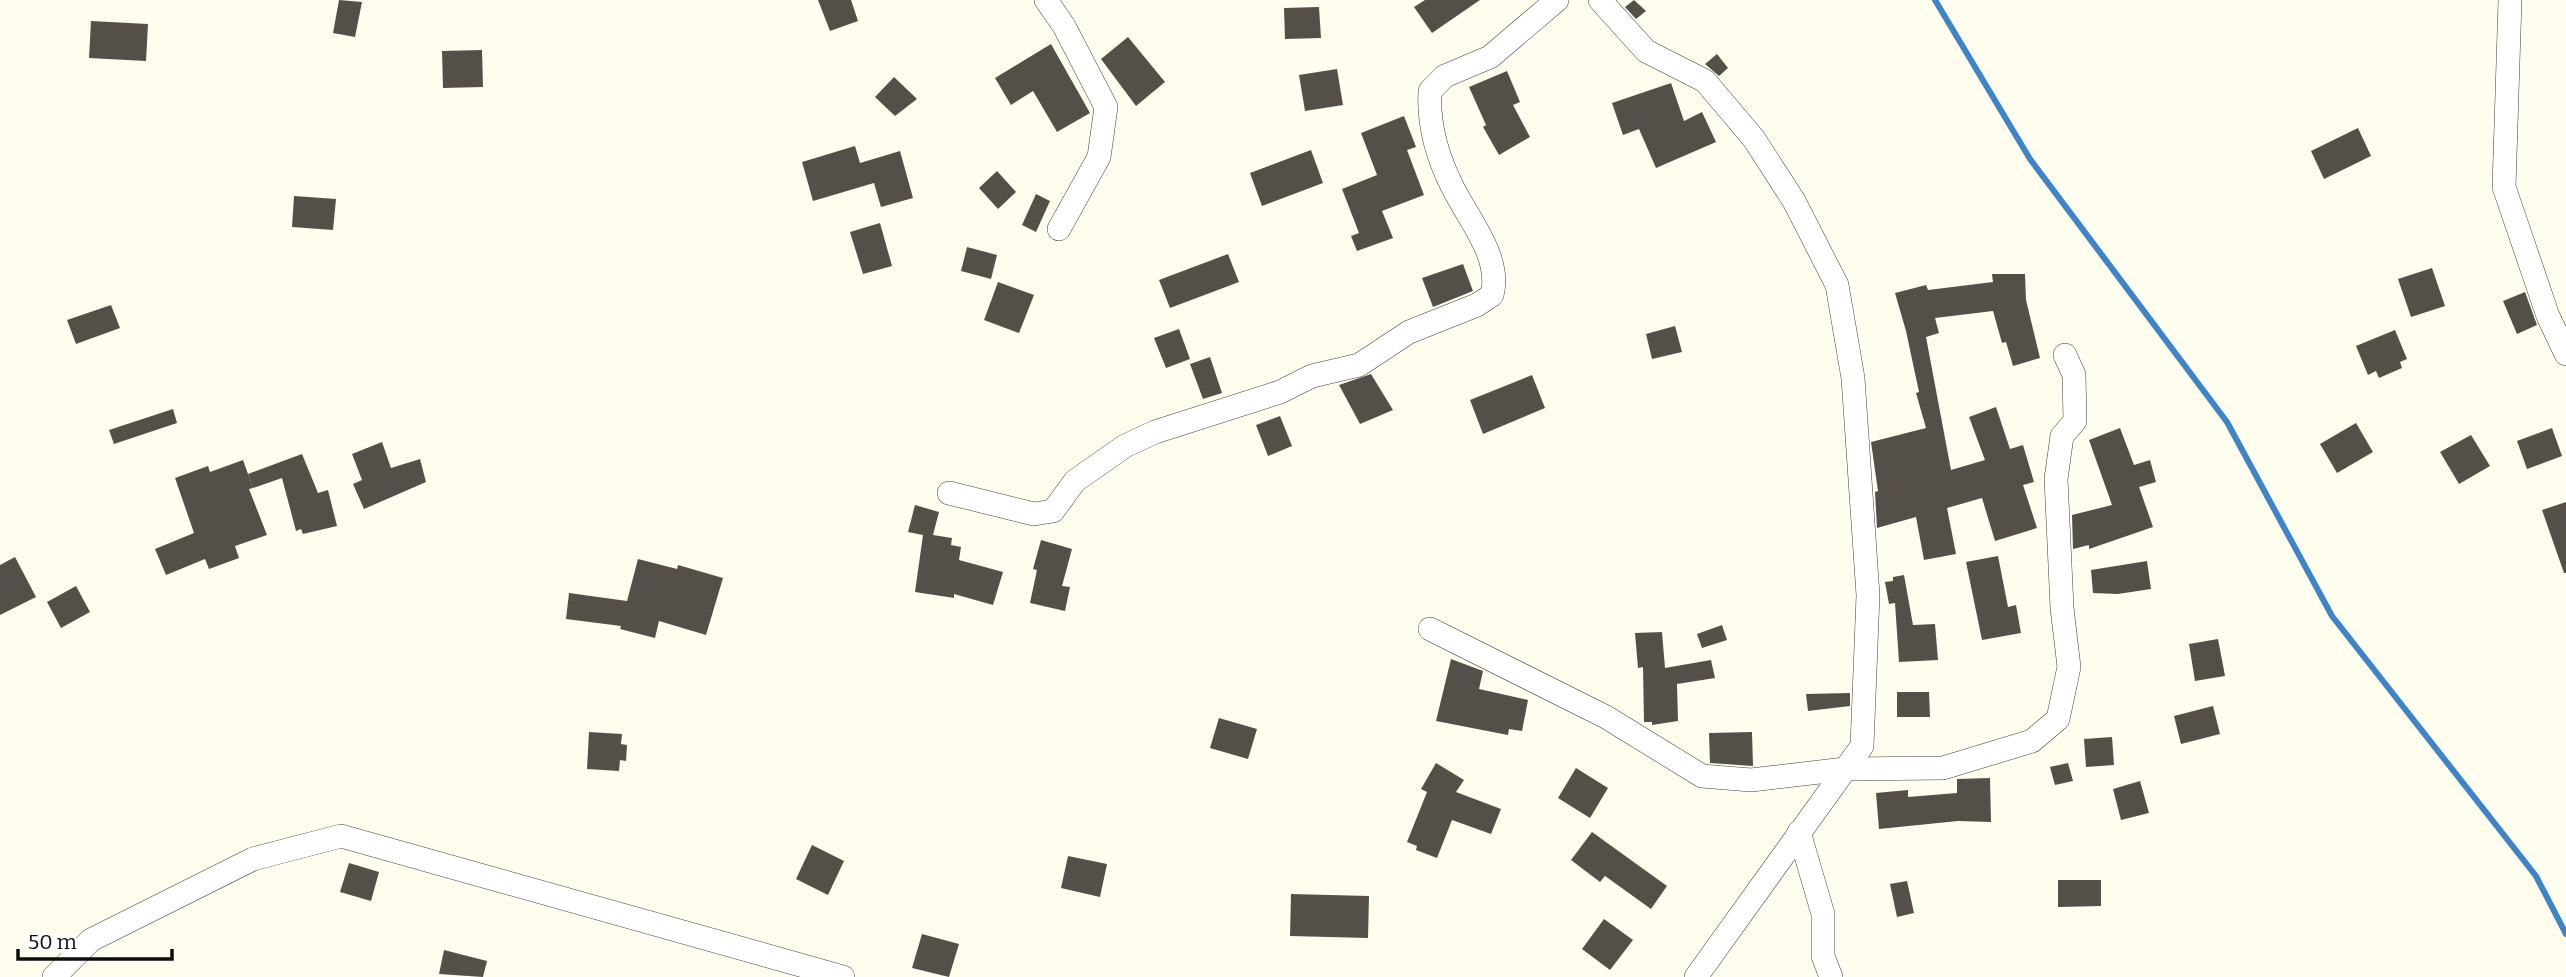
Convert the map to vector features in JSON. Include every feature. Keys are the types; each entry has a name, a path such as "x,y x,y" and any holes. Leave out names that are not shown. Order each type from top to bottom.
{"street":[{"path":"1046,0 1064,26 1106,107 1099,158 1059,229"},
{"path":"949,493 1034,513 1052,511 1075,481 1125,446 1155,432 1280,391 1312,376 1359,365 1409,332 1465,310 1492,295 1497,278 1475,225 1451,186 1435,142 1429,113 1430,91 1446,76 1490,57 1557,0"},
{"path":"1600,0 1646,51 1705,81 1754,139 1794,201 1837,285 1853,377 1867,595 1862,746 1696,977"},
{"path":"2510,0 2504,187 2548,316 2566,354"},
{"path":"1430,629 1606,717 1702,776 1751,779 1845,769 1943,768 2032,741 2058,719 2069,667 2062,608 2056,480 2062,436 2075,421 2074,375 2065,355"},
{"path":"1799,832 1823,914 1823,956 1831,977"},
{"path":"54,977 91,940 241,866 341,836 843,977"}],"building":[{"path":"339,0 362,2 355,37 333,33"},
{"path":"818,0 851,0 858,21 830,31"},
{"path":"1425,0 1480,0 1432,33 1414,7"},
{"path":"1634,0 1646,11 1636,19 1625,7"},
{"path":"1319,7 1321,38 1285,39 1284,8"},
{"path":"91,21 148,24 146,61 89,58"},
{"path":"1128,37 1165,82 1136,106 1101,59"},
{"path":"1051,44 1090,113 1057,132 1033,91 1011,105 995,78"},
{"path":"482,50 483,87 443,88 442,51"},
{"path":"1717,54 1728,68 1719,76 1705,64"},
{"path":"1337,69 1343,105 1305,111 1299,75"},
{"path":"1507,71 1520,102 1513,105 1530,137 1499,155 1483,127 1486,125 1469,87"},
{"path":"894,77 917,99 895,116 875,97"},
{"path":"1671,83 1684,121 1702,112 1716,142 1656,168 1639,129 1623,135 1612,103"},
{"path":"1404,116 1416,147 1407,150 1424,195 1382,211 1393,238 1357,251 1351,236 1359,233 1342,189 1377,175 1361,133"},
{"path":"2358,128 2371,156 2324,179 2311,151"},
{"path":"855,146 860,163 900,151 913,198 881,207 874,183 813,201 802,162"},
{"path":"1311,150 1323,183 1262,206 1250,173"},
{"path":"997,171 1016,192 998,209 979,188"},
{"path":"1036,194 1050,201 1036,232 1022,225"},
{"path":"294,196 336,199 333,230 292,227"},
{"path":"880,223 892,266 863,274 850,232"},
{"path":"967,247 997,255 991,279 961,271"},
{"path":"1228,254 1239,282 1170,308 1159,280"},
{"path":"1463,264 1473,291 1433,307 1422,278"},
{"path":"2432,268 2445,306 2411,317 2398,279"},
{"path":"1992,274 2025,274 2026,300 2040,358 2013,366 2006,342 2002,343 1993,311 1935,318 1939,333 1926,337 1951,470 1985,460 1969,417 1996,407 2010,449 2023,445 2034,482 2023,485 2037,528 1995,541 1982,498 1947,508 1956,554 1924,560 1916,517 1877,528 1875,492 1878,491 1871,442 1926,428 1916,393 1919,392 1906,331 1895,293 1926,285 1928,290 1993,282"},
{"path":"998,282 1034,295 1019,333 984,320"},
{"path":"2525,292 2537,325 2517,334 2503,301"},
{"path":"111,305 120,328 76,344 67,320"},
{"path":"1675,326 1682,352 1652,359 1646,334"},
{"path":"1179,329 1190,359 1166,368 1154,338"},
{"path":"2395,330 2407,359 2400,362 2402,368 2379,378 2376,371 2368,375 2356,346"},
{"path":"1210,357 1222,393 1203,399 1190,364"},
{"path":"1371,374 1393,410 1360,424 1339,385"},
{"path":"1532,375 1545,408 1483,434 1470,400"},
{"path":"173,409 177,423 114,444 109,430"},
{"path":"1280,416 1292,446 1268,456 1256,425"},
{"path":"2356,423 2373,452 2337,473 2320,444"},
{"path":"2120,428 2134,465 2150,460 2156,482 2139,487 2153,527 2089,549 2089,545 2073,549 2072,515 2112,505 2089,440"},
{"path":"2552,428 2562,456 2527,469 2517,441"},
{"path":"2471,435 2490,466 2459,484 2440,452"},
{"path":"382,442 391,468 420,459 426,482 364,509 353,484 362,480 352,454"},
{"path":"302,454 318,493 328,490 337,526 303,534 301,529 296,531 282,478 253,488 248,474"},
{"path":"243,460 253,488 249,489 267,535 235,546 239,558 209,569 205,559 166,575 155,549 194,533 175,478 208,466 210,472"},
{"path":"2566,502 2566,573 2564,573 2542,510"},
{"path":"915,505 939,512 933,535 952,538 951,545 961,547 959,560 1003,572 993,605 954,594 954,598 915,592 923,535 908,532"},
{"path":"1041,540 1072,549 1062,586 1070,587 1065,611 1030,603 1037,570 1033,569"},
{"path":"1998,556 2008,607 2016,605 2021,633 1982,640 1966,562"},
{"path":"15,557 36,597 0,615 0,565"},
{"path":"638,559 677,569 678,565 723,578 706,635 659,621 655,638 620,629 621,626 566,619 569,593 627,601"},
{"path":"2147,561 2151,589 2118,594 2093,593 2091,570"},
{"path":"1904,575 1913,625 1935,624 1938,660 1899,662 1895,603 1889,604 1885,582"},
{"path":"76,586 90,612 61,628 47,602"},
{"path":"1722,625 1727,640 1702,648 1697,634"},
{"path":"1662,632 1665,668 1711,660 1715,678 1677,684 1678,721 1652,725 1652,722 1644,722 1643,667 1638,668 1635,633"},
{"path":"2218,639 2225,676 2195,681 2189,644"},
{"path":"1451,659 1483,671 1479,689 1528,700 1522,731 1509,729 1508,735 1436,721"},
{"path":"1897,692 1929,692 1930,717 1897,717"},
{"path":"1850,693 1850,706 1808,711 1806,694"},
{"path":"2213,706 2220,734 2181,744 2174,716"},
{"path":"1219,718 1257,729 1248,759 1210,748"},
{"path":"589,732 622,734 621,744 627,745 626,761 620,760 619,771 587,769"},
{"path":"1752,732 1753,766 1710,763 1709,733"},
{"path":"2112,737 2114,765 2086,767 2084,739"},
{"path":"1436,763 1464,780 1456,792 1501,809 1491,834 1452,820 1437,858 1416,850 1417,846 1407,842 1427,792 1421,789"},
{"path":"2068,763 2073,781 2055,785 2050,767"},
{"path":"1576,768 1608,788 1590,818 1558,798"},
{"path":"1990,778 1991,822 1958,821 1879,829 1876,793 1908,790 1908,797 1957,793 1957,779"},
{"path":"2140,781 2149,813 2121,820 2113,789"},
{"path":"1592,832 1667,886 1651,909 1605,876 1600,882 1571,860"},
{"path":"812,845 844,861 828,895 796,879"},
{"path":"1068,856 1107,864 1100,897 1061,888"},
{"path":"349,863 379,872 371,901 340,892"},
{"path":"2058,880 2101,880 2101,906 2058,907"},
{"path":"1907,881 1914,913 1897,917 1890,884"},
{"path":"1291,894 1369,896 1368,938 1290,936"},
{"path":"1604,919 1633,940 1610,970 1582,949"},
{"path":"922,934 959,944 949,977 912,968"},
{"path":"444,950 487,961 483,977 439,974"}],"waterway":[{"path":"1935,0 2030,159 2227,422 2332,616 2536,876 2566,934"}]}
